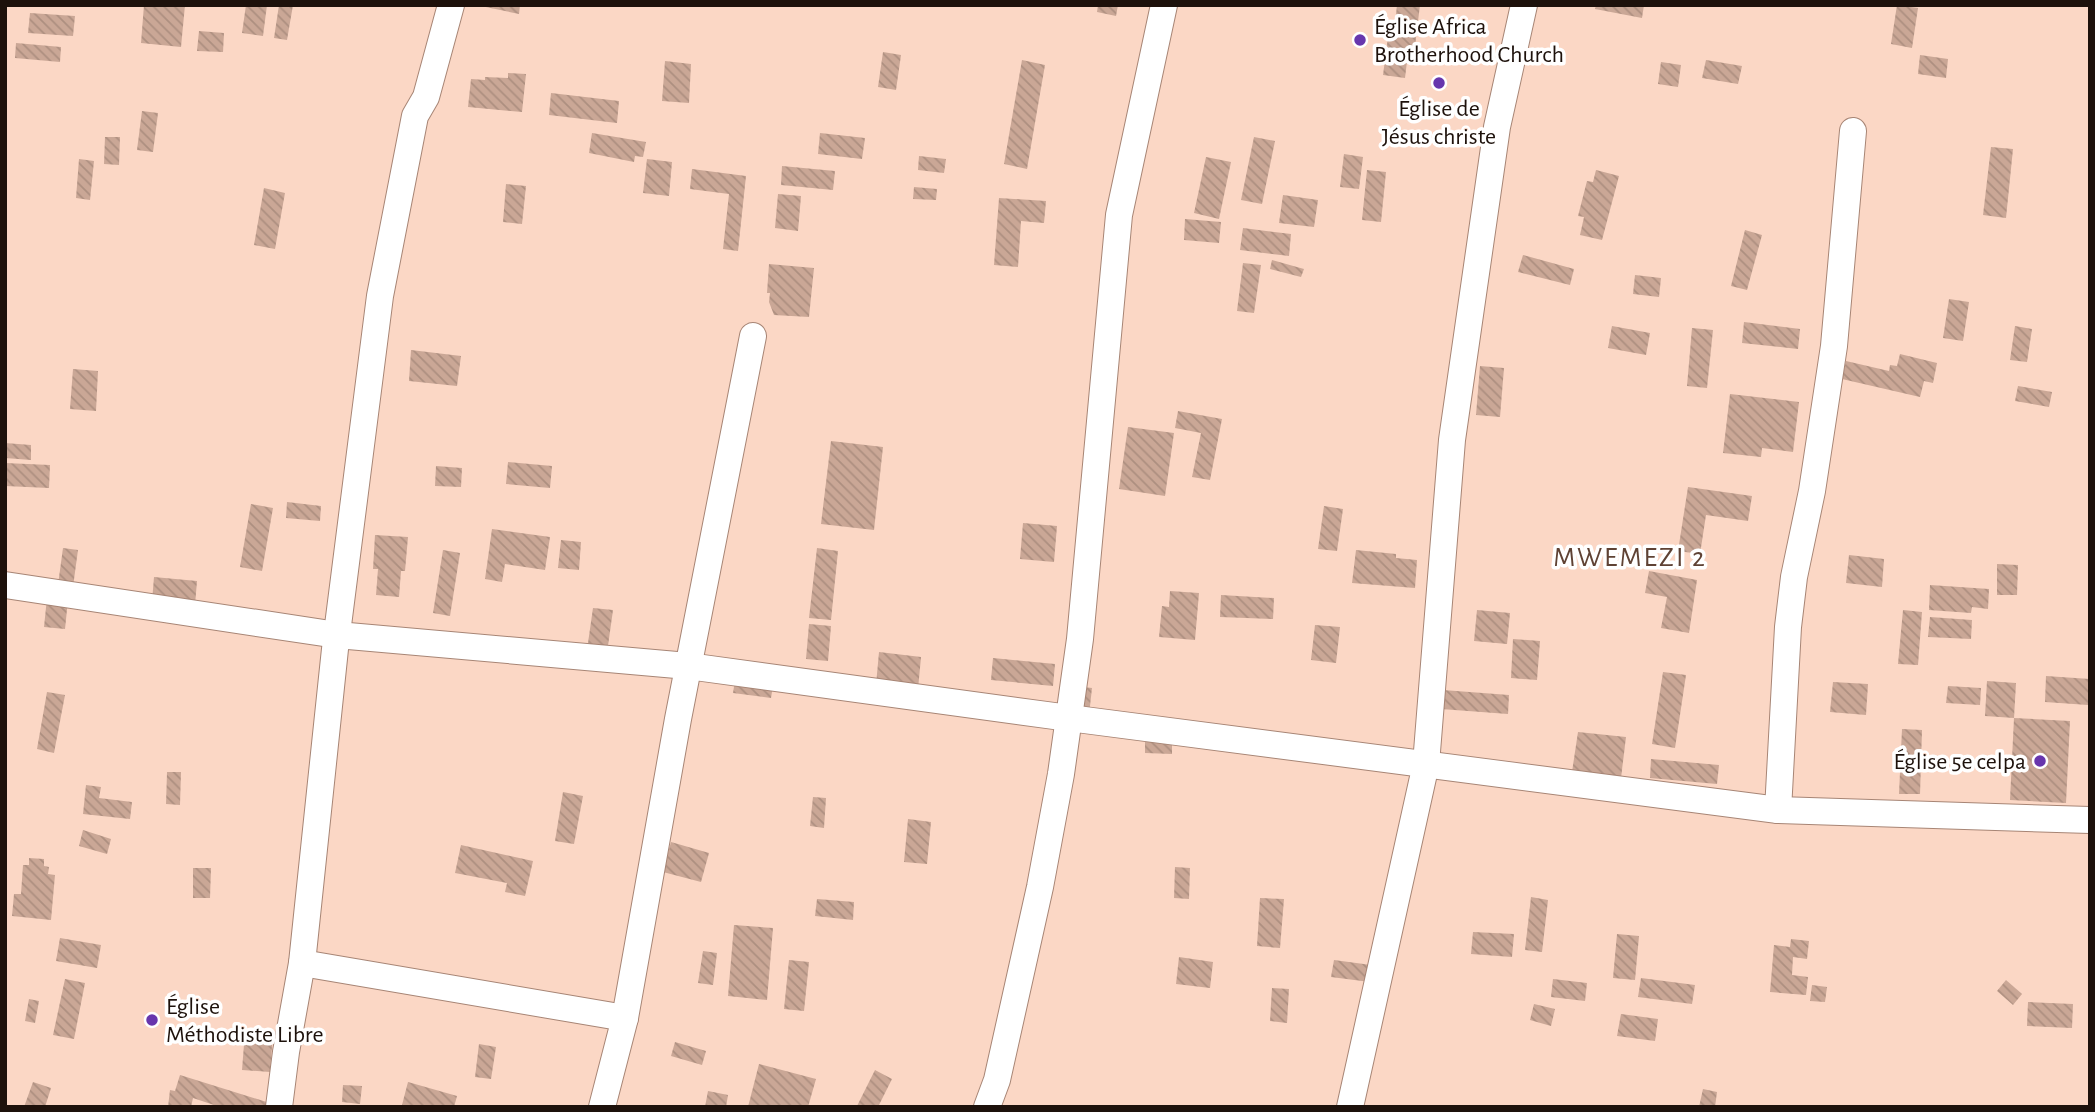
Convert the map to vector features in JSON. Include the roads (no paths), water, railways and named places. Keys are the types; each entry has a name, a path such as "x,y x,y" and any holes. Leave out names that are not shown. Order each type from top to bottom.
{"street":[{"path":"278,1107 302,963 337,635 380,296 415,116 426,97 451,5"},
{"path":"987,1107 996,1080 1040,887 1062,774 1080,639 1119,215 1164,5"},
{"path":"1350,1107 1426,764 1452,440 1497,127 1524,5"},
{"path":"1778,810 1788,627 1794,577 1812,491 1834,346 1853,131"},
{"path":"602,1107 625,1018 688,666 753,336"},
{"path":"5,585 337,635 688,666 1778,810 2090,820"},
{"path":"302,963 625,1018"}],"place":[{"name":"Église Africa Brotherhood Church","path":"1360,40"},
{"name":"Église de Jésus christe","path":"1439,83"},
{"name":"Église 5e celpa","path":"2040,761"},
{"name":"Église Méthodiste Libre","path":"152,1020"}],"district":[{"name":"MWEMEZI 2","path":"1630,556"}]}
